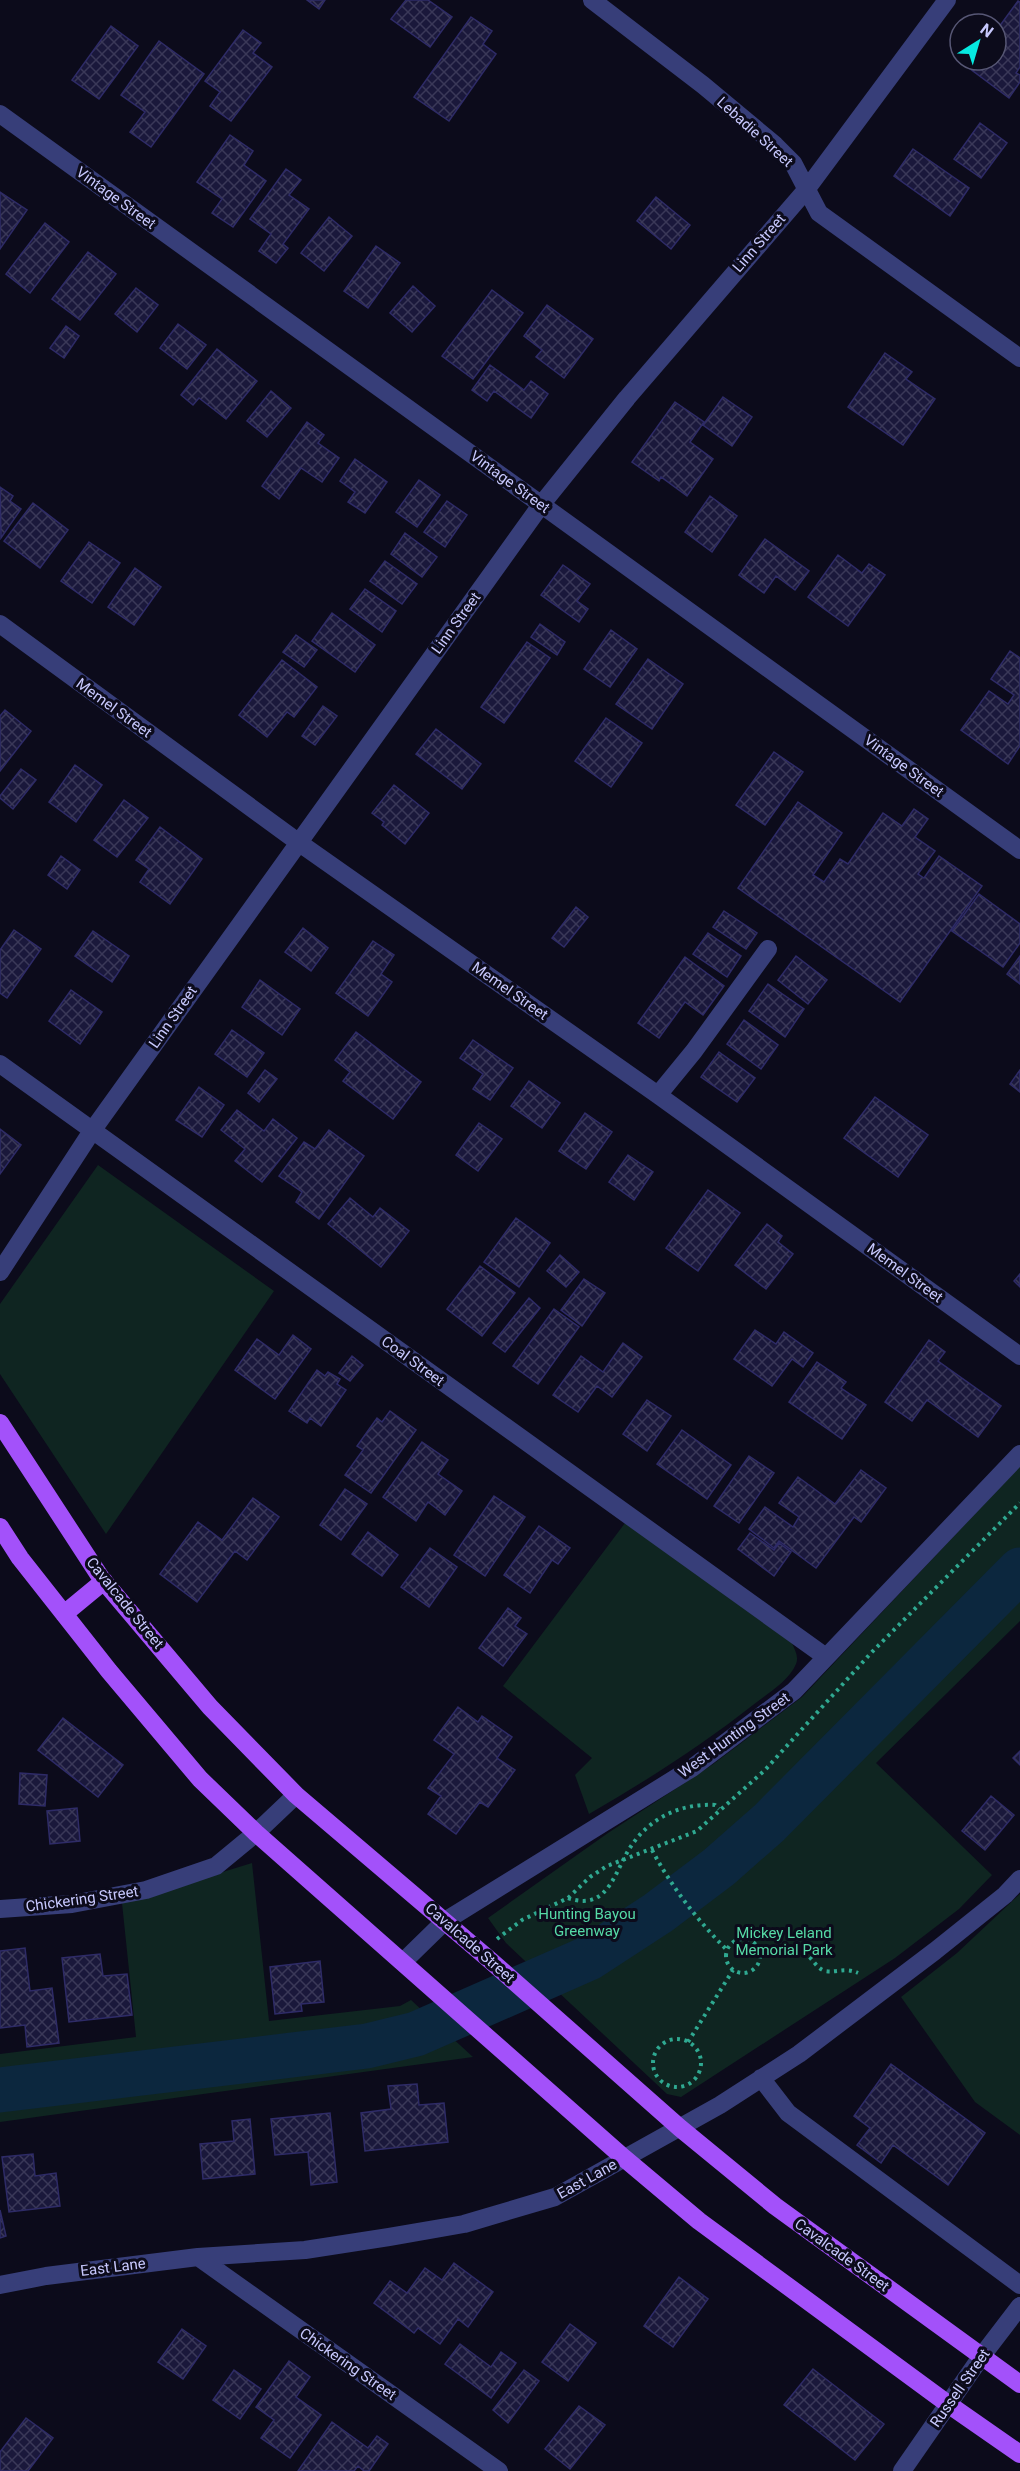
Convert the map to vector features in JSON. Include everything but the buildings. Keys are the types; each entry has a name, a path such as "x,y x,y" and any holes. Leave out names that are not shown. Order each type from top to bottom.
{"main road":[{"name":"Cavalcade Street","path":"0,1423 104,1581 210,1707 296,1795 445,1921 680,2128 775,2206 1020,2384"},
{"path":"0,1527 20,1558 64,1614 200,1779 256,1833 624,2158 699,2221 948,2404 1020,2454"},
{"path":"64,1614 104,1581"}],"street":[{"name":"Lebadie Street","path":"592,0 703,85 775,145 793,163 819,213 1020,358"},
{"name":"Linn Street","path":"0,1272 92,1131 541,505 627,398 806,190 947,0"},
{"name":"Vintage Street","path":"0,114 1020,850"},
{"name":"Memel Street","path":"0,624 298,842 658,1095 1020,1356"},
{"path":"658,1095 694,1051 768,949"},
{"name":"Coal Street","path":"0,1064 826,1657"},
{"name":"West Hunting Street","path":"403,1962 445,1921 692,1768 794,1691 1020,1454"},
{"name":"Chickering Street","path":"0,1909 72,1904 146,1890 216,1866 256,1833 296,1795"},
{"name":"East Lane","path":"0,2285 46,2276 198,2257 305,2250 464,2224 555,2197 680,2128 799,2054 935,1951 1005,1895 1020,1879"},
{"path":"761,2079 788,2113 1020,2285"},
{"name":"Chickering Street","path":"198,2257 499,2471"},
{"name":"Russell Street","path":"902,2471 981,2356 1020,2306"}],"path":[{"path":"568,1898 585,1901 604,1892 612,1884 634,1842 648,1826 659,1819 701,1804 715,1805 720,1810"},
{"path":"651,1849 698,1919 726,1949 726,1960 733,1970 744,1973 755,1968 759,1963 759,1949 753,1941 741,1938 726,1949"},
{"path":"759,1949 795,1951 807,1955 815,1965 826,1971 847,1969 858,1973"},
{"path":"688,2042 733,1970"},
{"path":"673,2039 688,2042 700,2054 699,2073 694,2080 684,2086 669,2086 660,2080 654,2071 655,2051 662,2043 673,2039"}],"green space":[{"path":"98,1165 274,1291 106,1534 0,1374 0,1304"},
{"path":"1020,1466 1020,1621 876,1763 992,1875 959,1909 895,1958 681,2097 667,2094 506,1943 488,1918 608,1833 712,1765 802,1697"},
{"path":"625,1523 792,1643 797,1661 783,1682 713,1735 589,1814 575,1775 592,1758 503,1686"},
{"path":"252,1863 269,2021 400,2006 411,2000 473,2057 0,2122 0,2054 136,2037 122,1903"},
{"path":"1020,1894 1020,2135 975,2102 901,1997 957,1953"}],"waterway":[{"path":"0,2090 367,2046 416,2034 589,1958 658,1913 719,1867 769,1823 1020,1570"}],"park label":[{"name":"Hunting Bayou Greenway","path":"587,1922"},
{"name":"Mickey Leland Memorial Park","path":"784,1942"}]}
